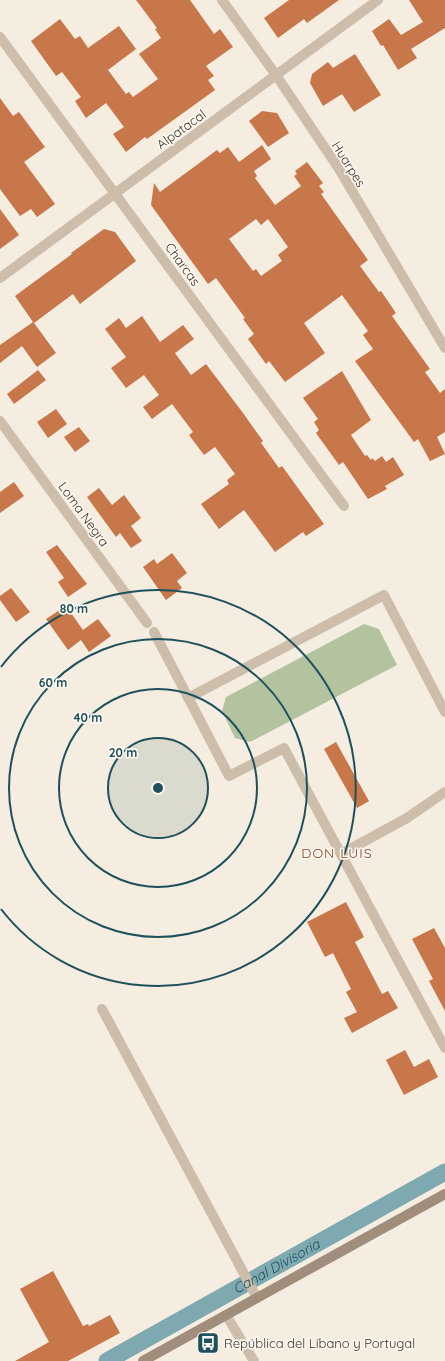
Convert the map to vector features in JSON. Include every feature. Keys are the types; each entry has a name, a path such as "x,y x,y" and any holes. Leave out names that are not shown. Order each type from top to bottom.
{"main road":[{"path":"143,1361 445,1194"}],"street":[{"name":"Huarpes","path":"222,0 276,75 339,169 445,348"},
{"name":"Alpatacal","path":"0,278 378,0"},
{"name":"Charcas","path":"0,37 344,506"},
{"name":"Loma Negra","path":"0,421 147,623"},
{"path":"188,698 384,595 445,712"},
{"path":"154,632 229,776 284,748 445,1048"},
{"path":"341,854 407,818 445,792"},
{"path":"102,1009 257,1298"},
{"path":"226,1315 254,1361"}],"green space":[{"path":"364,624 379,629 397,665 250,742 235,738 222,711 226,697"}],"building":[{"path":"136,0 190,0 214,34 220,29 233,47 206,66 214,76 208,80 215,90 147,139 145,137 126,152 113,134 124,127 106,103 86,118 75,101 81,97 62,72 56,76 31,41 60,19 75,39 80,36 88,48 119,26 136,49 108,70 126,94 129,92 133,97 158,79 139,54 161,38 155,29 157,28"},
{"path":"289,0 339,0 307,23 304,19 278,38 264,18"},
{"path":"409,0 445,0 445,28 411,49 417,58 398,70 383,45 381,46 372,31 389,19 401,35 423,22"},
{"path":"355,54 381,95 354,112 342,94 323,106 310,83 312,74 328,62 333,68"},
{"path":"0,98 13,116 19,112 45,147 24,162 55,204 37,217 31,209 20,216 0,189"},
{"path":"262,111 277,113 289,133 268,147 249,121"},
{"path":"262,145 271,159 254,171 257,176 255,178 275,205 301,186 294,176 297,174 295,171 307,162 323,183 319,186 324,192 321,194 368,260 360,266 379,292 381,291 396,313 392,316 430,369 425,372 440,393 445,389 445,432 437,437 445,454 430,461 418,439 414,442 355,361 373,349 363,335 368,331 342,295 304,323 325,353 285,382 269,361 266,364 248,339 254,334 243,319 245,318 216,278 208,284 151,205 154,183 160,192 217,150 220,153 228,147 239,162","holes":["256,219 261,225 268,219 288,247 278,255 282,261 261,276 256,269 253,271 229,239"]},
{"path":"0,209 19,235 0,249"},
{"path":"104,229 115,232 136,261 80,304 73,294 34,323 56,353 37,367 22,346 0,363 0,345 33,322 15,296"},
{"path":"142,316 160,342 183,325 194,339 175,353 191,375 206,364 263,441 261,443 279,468 282,466 324,524 306,536 303,532 275,552 244,510 219,529 201,504 229,484 227,480 235,474 215,447 204,455 189,435 193,432 172,404 152,419 143,407 159,395 144,375 126,388 111,368 126,357 105,329 119,318 126,328"},
{"path":"38,370 46,380 14,404 7,394"},
{"path":"342,371 371,420 351,435 365,456 367,455 371,460 372,458 375,461 382,456 386,462 393,457 404,475 385,486 387,489 368,499 343,462 339,465 316,433 319,430 314,422 318,419 303,398"},
{"path":"56,409 67,424 48,438 37,422"},
{"path":"79,427 90,441 75,452 64,437"},
{"path":"14,482 24,496 0,513 0,492"},
{"path":"99,488 112,505 124,495 141,518 131,526 142,541 131,548 120,533 116,537 87,497"},
{"path":"57,545 87,584 68,597 58,582 64,578 46,552"},
{"path":"172,553 187,573 177,581 182,588 166,600 143,567 154,559 157,564"},
{"path":"11,588 30,612 16,622 0,600 0,596"},
{"path":"66,606 83,630 98,619 111,636 89,652 81,640 68,650 46,619"},
{"path":"336,742 369,801 357,808 324,749"},
{"path":"346,902 364,937 355,942 382,994 388,991 398,1008 352,1033 344,1018 357,1012 346,992 351,989 333,953 325,957 307,922"},
{"path":"434,928 445,948 445,1011 429,981 433,979 412,939"},
{"path":"405,1050 414,1067 429,1059 438,1077 404,1095 386,1060"},
{"path":"53,1271 83,1326 88,1324 89,1326 110,1315 120,1333 68,1361 15,1361 49,1342 20,1289"}],"waterway":[{"name":"Canal Divisoria","path":"107,1361 445,1172"}],"place":[{"name":"República del Líbano y Portugal","path":"208,1343"}],"district":[{"name":"DON LUIS","path":"337,853"}]}
